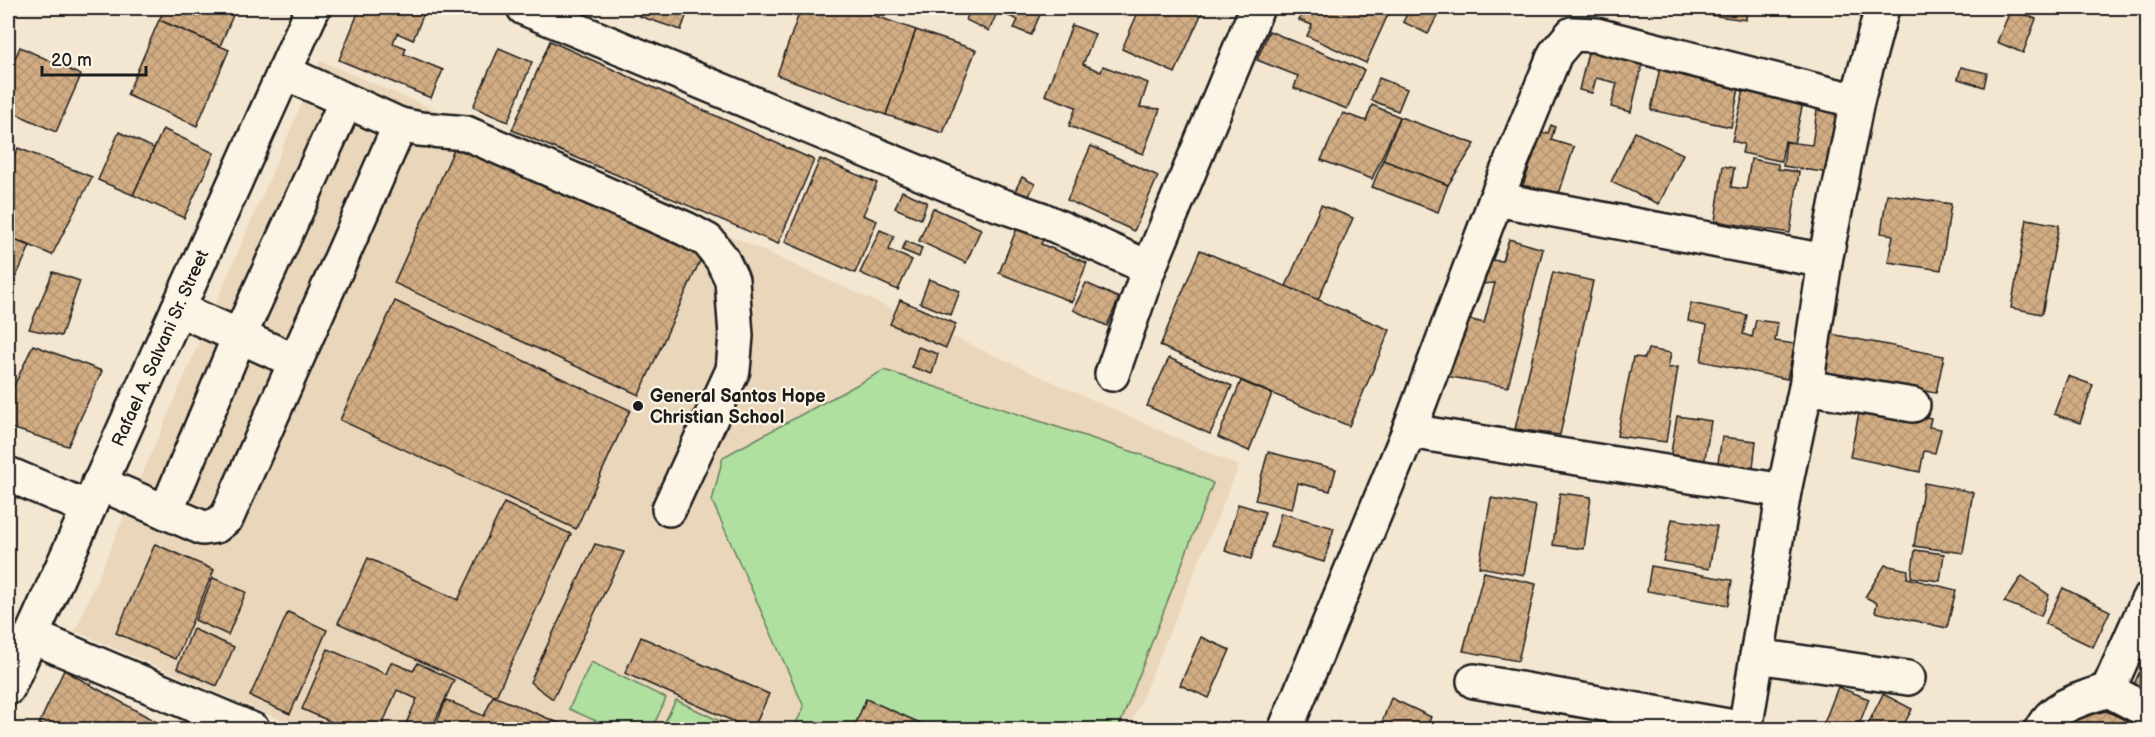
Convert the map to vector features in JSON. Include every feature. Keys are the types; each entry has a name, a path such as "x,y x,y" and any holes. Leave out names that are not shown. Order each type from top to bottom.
{"street":[{"name":"Rafael A. Salvani Sr. Street","path":"8,688 313,8"},
{"path":"524,8 980,198 1041,219 1149,268"},
{"path":"1112,374 1149,268 1253,8"},
{"path":"1474,681 1745,729 1784,491 1806,387 1825,261 1857,101 1882,8"},
{"path":"1285,729 1408,431 1496,199 1556,54 1572,34 1596,35 1857,101"},
{"path":"284,72 400,125 466,133 686,229 708,241 722,259 732,280 736,336 733,370 669,509"},
{"path":"166,512 239,337 345,101"},
{"path":"8,474 166,512 203,528 216,526 227,517 400,125"},
{"path":"1496,199 1825,261"},
{"path":"178,309 295,361"},
{"path":"1806,387 1913,405"},
{"path":"1408,431 1784,491"},
{"path":"2041,729 2046,720 2065,705 2108,690 2148,600"},
{"path":"31,636 253,729"},
{"path":"1757,656 1908,678"},
{"path":"2108,690 2148,711"}],"shaded area":[{"name":"General Santos Hope Christian School","path":"320,61 702,223 1239,466 1129,729 302,729 75,631"}],"green space":[{"path":"884,370 1182,468 1213,483 1118,730 793,729 804,707 712,501 723,457"},
{"path":"591,662 666,698 652,729 614,729 569,709"},
{"path":"676,700 736,729 661,729"}],"building":[{"path":"165,8 236,8 220,46 159,20"},
{"path":"360,8 414,8 424,13 413,40 397,33 393,43 406,48 404,54 443,70 431,98 339,60"},
{"path":"642,8 689,8 681,30 639,16"},
{"path":"801,8 853,8 916,30 886,115 777,75"},
{"path":"971,8 999,8 989,31 966,20"},
{"path":"1004,8 1043,8 1031,35 1014,28 1018,20 1002,13"},
{"path":"1140,8 1154,8 1164,12 1166,8 1204,8 1175,73 1122,49"},
{"path":"1305,8 1391,8 1366,63 1307,36 1312,25 1299,20"},
{"path":"1410,8 1441,8 1428,34 1403,22"},
{"path":"1703,8 1747,8 1746,20 1701,14"},
{"path":"2011,9 2036,19 2023,53 1997,42"},
{"path":"159,20 229,50 197,126 127,95"},
{"path":"1072,25 1095,34 1083,64 1101,72 1103,66 1148,83 1140,107 1160,109 1143,154 1069,126 1076,107 1045,95"},
{"path":"916,30 976,50 943,133 886,115"},
{"path":"1269,31 1364,70 1347,109 1294,88 1298,76 1257,60"},
{"path":"1591,40 1645,53 1631,112 1611,107 1617,83 1596,78 1592,93 1579,90"},
{"path":"550,41 814,160 778,244 512,130"},
{"path":"20,47 81,75 56,132 8,110 8,74"},
{"path":"499,48 532,62 508,122 473,107"},
{"path":"1661,63 1741,79 1731,127 1651,110"},
{"path":"1961,67 1987,73 1984,87 1958,79"},
{"path":"1379,78 1407,89 1398,111 1371,100"},
{"path":"1746,81 1805,94 1794,143 1785,141 1781,161 1742,153 1744,144 1732,141"},
{"path":"1819,96 1840,99 1829,173 1783,166 1786,142 1812,145"},
{"path":"1372,105 1400,117 1372,179 1321,160 1343,113 1366,121"},
{"path":"1400,117 1475,144 1448,185 1383,160"},
{"path":"1551,125 1555,127 1551,140 1574,147 1557,200 1522,188 1541,133 1548,133"},
{"path":"163,129 214,153 184,218 133,195"},
{"path":"119,132 154,148 133,195 98,180"},
{"path":"1635,132 1683,154 1659,204 1611,182"},
{"path":"457,143 703,254 639,395 394,283"},
{"path":"1091,146 1158,176 1134,231 1067,200"},
{"path":"18,148 92,177 52,255 8,236 8,170"},
{"path":"820,159 877,183 863,215 877,221 855,273 785,242"},
{"path":"1751,159 1778,164 1778,169 1799,172 1790,233 1715,221 1723,166 1734,168 1731,187 1746,189"},
{"path":"1383,160 1448,185 1438,212 1372,187"},
{"path":"1022,177 1035,184 1023,207 1010,201"},
{"path":"902,191 927,202 921,219 895,208"},
{"path":"1887,194 1951,204 1941,270 1888,262 1893,235 1881,233"},
{"path":"1321,205 1353,218 1318,300 1286,286"},
{"path":"933,208 981,229 966,263 919,241"},
{"path":"1021,218 1048,229 1041,244 1087,263 1072,302 999,273"},
{"path":"2027,219 2059,225 2042,314 2011,308"},
{"path":"880,230 894,236 889,250 912,260 898,290 860,273"},
{"path":"8,238 30,246 16,277 8,272"},
{"path":"1509,239 1543,249 1508,387 1445,376 1460,317 1484,323 1495,283 1481,284 1488,260 1502,261"},
{"path":"906,241 922,248 919,257 902,250"},
{"path":"1200,250 1390,330 1349,426 1160,346"},
{"path":"53,272 80,281 61,336 29,329"},
{"path":"1553,272 1593,281 1560,435 1515,429"},
{"path":"929,279 960,291 951,315 920,303"},
{"path":"1086,283 1119,298 1107,326 1073,310"},
{"path":"900,300 956,324 946,348 890,324"},
{"path":"395,301 630,410 576,529 340,420"},
{"path":"1691,303 1747,315 1743,334 1752,337 1756,320 1778,323 1775,341 1795,344 1787,379 1701,361 1707,325 1688,321"},
{"path":"1826,333 1944,356 1936,393 1818,374"},
{"path":"33,345 102,371 68,446 8,427 8,399"},
{"path":"918,347 938,354 932,374 912,367"},
{"path":"1648,349 1671,353 1668,368 1678,367 1666,442 1617,436 1633,357 1645,358"},
{"path":"1169,358 1232,386 1210,434 1147,406"},
{"path":"2068,376 2093,385 2080,423 2054,414"},
{"path":"1241,381 1272,394 1249,451 1218,437"},
{"path":"1861,403 1931,418 1929,427 1941,429 1935,453 1924,451 1920,472 1850,457"},
{"path":"1677,416 1711,421 1703,471 1669,465"},
{"path":"1722,437 1756,441 1753,468 1738,466 1734,479 1716,475"},
{"path":"1268,452 1336,469 1330,491 1298,483 1292,509 1255,500"},
{"path":"1924,483 1973,492 1963,553 1914,546"},
{"path":"1560,493 1591,497 1584,549 1553,545"},
{"path":"1491,498 1536,506 1524,575 1479,567"},
{"path":"504,503 571,534 496,696 338,623 368,558 458,600"},
{"path":"1238,504 1265,512 1251,559 1225,551"},
{"path":"1281,513 1334,528 1324,562 1271,547"},
{"path":"1672,519 1717,526 1709,569 1663,561"},
{"path":"155,544 214,570 176,659 116,633"},
{"path":"595,544 624,552 553,699 530,682"},
{"path":"1915,550 1944,554 1940,581 1911,577"},
{"path":"1885,565 1908,570 1907,578 1956,590 1947,628 1875,612 1877,603 1865,597"},
{"path":"1651,566 1732,580 1728,605 1647,591"},
{"path":"1484,572 1536,584 1518,661 1463,651"},
{"path":"2022,576 2049,595 2041,616 2004,602"},
{"path":"213,578 246,592 228,635 195,620"},
{"path":"2063,588 2110,611 2093,647 2045,624"},
{"path":"288,612 327,630 290,714 250,696"},
{"path":"193,629 234,647 217,686 177,668"},
{"path":"641,637 769,694 753,730 625,673"},
{"path":"1201,637 1230,650 1209,698 1180,685"},
{"path":"328,649 386,674 391,662 413,671 418,663 454,680 431,730 403,730 417,699 397,690 380,730 350,730 302,709"},
{"path":"2148,657 2148,707 2128,698"},
{"path":"64,670 171,730 51,730 39,724"},
{"path":"1838,687 1869,699 1857,730 1841,730 1824,723"},
{"path":"1883,694 1912,709 1901,730 1865,730"},
{"path":"493,696 573,729 434,730 446,700 484,716"},
{"path":"1391,698 1431,717 1426,730 1379,730"},
{"path":"866,699 936,730 853,730"},
{"path":"2106,711 2147,730 2064,730 2068,720"}],"place":[{"name":"General Santos Hope Christian School","path":"638,406"}]}
